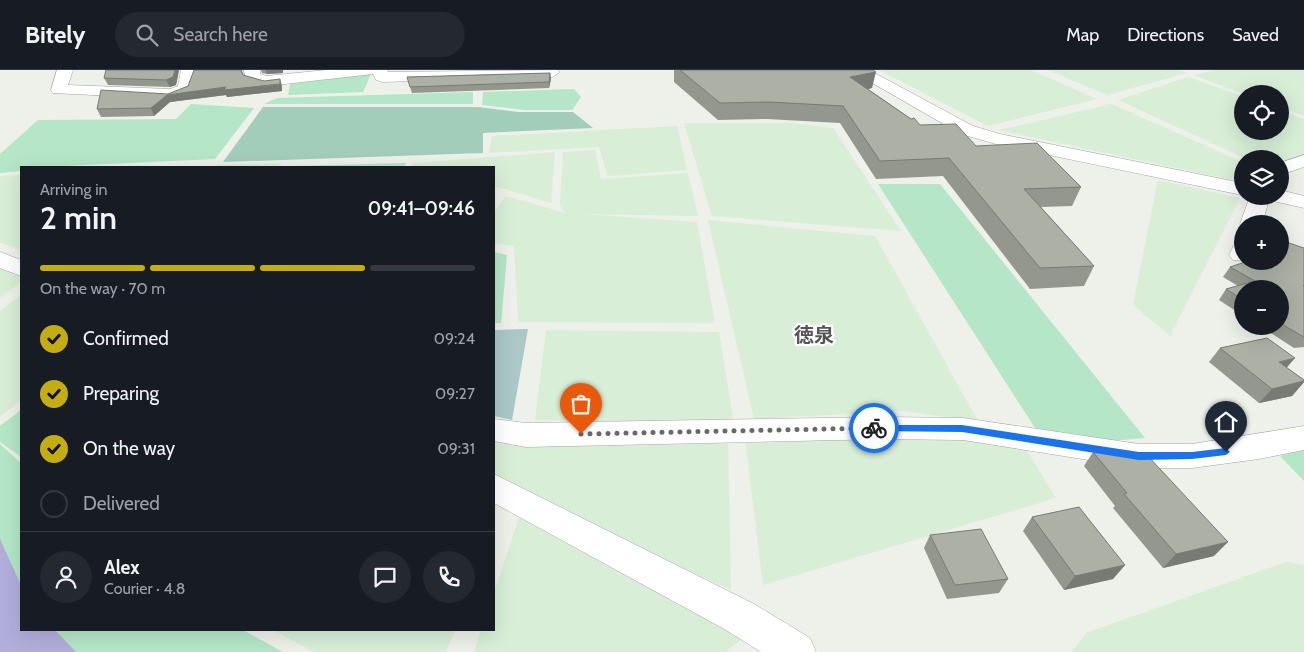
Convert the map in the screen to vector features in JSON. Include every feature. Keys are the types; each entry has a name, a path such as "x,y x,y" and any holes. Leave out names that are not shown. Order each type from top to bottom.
{"street":[{"path":"65,70 59,90 172,94 185,89 190,70"},
{"path":"252,70 252,77 267,81 369,70"},
{"path":"379,70 382,77 552,72"},
{"path":"858,70 966,130 996,139 1234,185"},
{"path":"1289,166 1304,161"},
{"path":"1289,199 1304,202"},
{"path":"0,259 20,269"},
{"path":"495,430 526,436 872,428 962,429 1139,456 1192,456 1259,448 1304,438"},
{"path":"495,488 740,617 796,652"}],"green space":[{"path":"879,70 1031,70 1097,99 988,126"},
{"path":"1048,70 1179,70 1187,73 1107,95"},
{"path":"1215,70 1304,70 1304,116 1289,110 1289,85 1234,85 1234,91 1194,75"},
{"path":"371,74 363,92 288,95 290,84"},
{"path":"1188,77 1234,93 1234,140 1289,140 1289,113 1304,119 1304,156 1289,164 1289,150 1234,150 1234,153 1118,100"},
{"path":"574,89 581,97 572,110 525,110 482,105 483,92"},
{"path":"473,92 473,104 264,104 277,98"},
{"path":"191,104 254,108 215,159 64,166 20,166 20,171 0,173 0,154 38,120 176,119"},
{"path":"1112,104 1234,158 1234,180 998,130"},
{"path":"263,107 478,107 518,112 573,112 593,128 483,133 483,153 223,162"},
{"path":"684,123 792,123 833,128 901,231 712,216"},
{"path":"677,126 687,170 608,176 599,147 489,153 492,136"},
{"path":"595,150 601,179 688,173 698,216 582,214 697,222 715,323 518,322 514,246 495,243 495,211 506,196 565,213 560,205 563,152"},
{"path":"555,152 551,203 495,186 495,166 411,166 413,163"},
{"path":"282,163 280,166 216,165"},
{"path":"406,163 405,166 291,166"},
{"path":"20,175 20,251 0,242 0,176"},
{"path":"1158,180 1234,197 1234,205 1236,205 1170,336 1133,305"},
{"path":"878,184 940,184 1145,438 1110,441 1037,431"},
{"path":"708,220 875,236 977,419 968,420 903,411 754,419"},
{"path":"495,252 507,255 501,323 495,323"},
{"path":"0,259 20,269 20,283 0,298"},
{"path":"20,296 20,401 0,417 0,311"},
{"path":"546,330 719,332 734,424 535,420"},
{"path":"20,411 20,456 0,442 0,426"},
{"path":"495,431 526,435 728,431 731,590 495,483"},
{"path":"744,431 1019,438 1056,498 763,585"},
{"path":"0,444 20,462 20,631 245,631 283,652 0,652"},
{"path":"1304,450 1304,481 1280,456"},
{"path":"520,514 746,636 725,652 474,652 481,631 495,631 495,590"},
{"path":"1286,562 1304,565 1304,652 1071,652 1086,633"},
{"path":"275,631 455,631 446,652 314,652"}],"shaded area":[{"path":"528,329 512,420 495,416 495,330"},
{"path":"0,539 20,583 20,631 56,631 76,652 0,652"}],"building":[{"path":"106,70 175,70 173,77 166,80 104,78"},
{"path":"194,70 241,70 243,75 264,81 280,79 280,84 224,90 226,87 167,95 151,108 97,109 101,90 168,94 188,86"},
{"path":"680,70 873,70 876,72 850,77 911,119 914,118 920,125 956,124 976,146 1037,143 1081,187 1024,189 1094,266 1040,268 949,158 880,161 843,106 769,102 720,103"},
{"path":"550,73 549,82 410,87 407,77"},
{"path":"1289,243 1304,248 1304,337 1289,328 1289,280 1253,280 1235,270 1289,270"},
{"path":"1234,287 1234,294 1226,289"},
{"path":"1267,338 1295,358 1279,362 1304,381 1272,389 1220,348"},
{"path":"1109,449 1147,455 1228,542 1176,554 1124,494 1127,493 1093,452"},
{"path":"1079,507 1125,565 1075,576 1032,517"},
{"path":"981,529 1008,579 955,585 930,535"}],"way so far":[{"path":"581,434 874,428"}],"district":[{"name":"徳泉","path":"814,335"}],"route":[{"path":"874,428 962,429 1139,456 1192,456 1226,452"}]}
